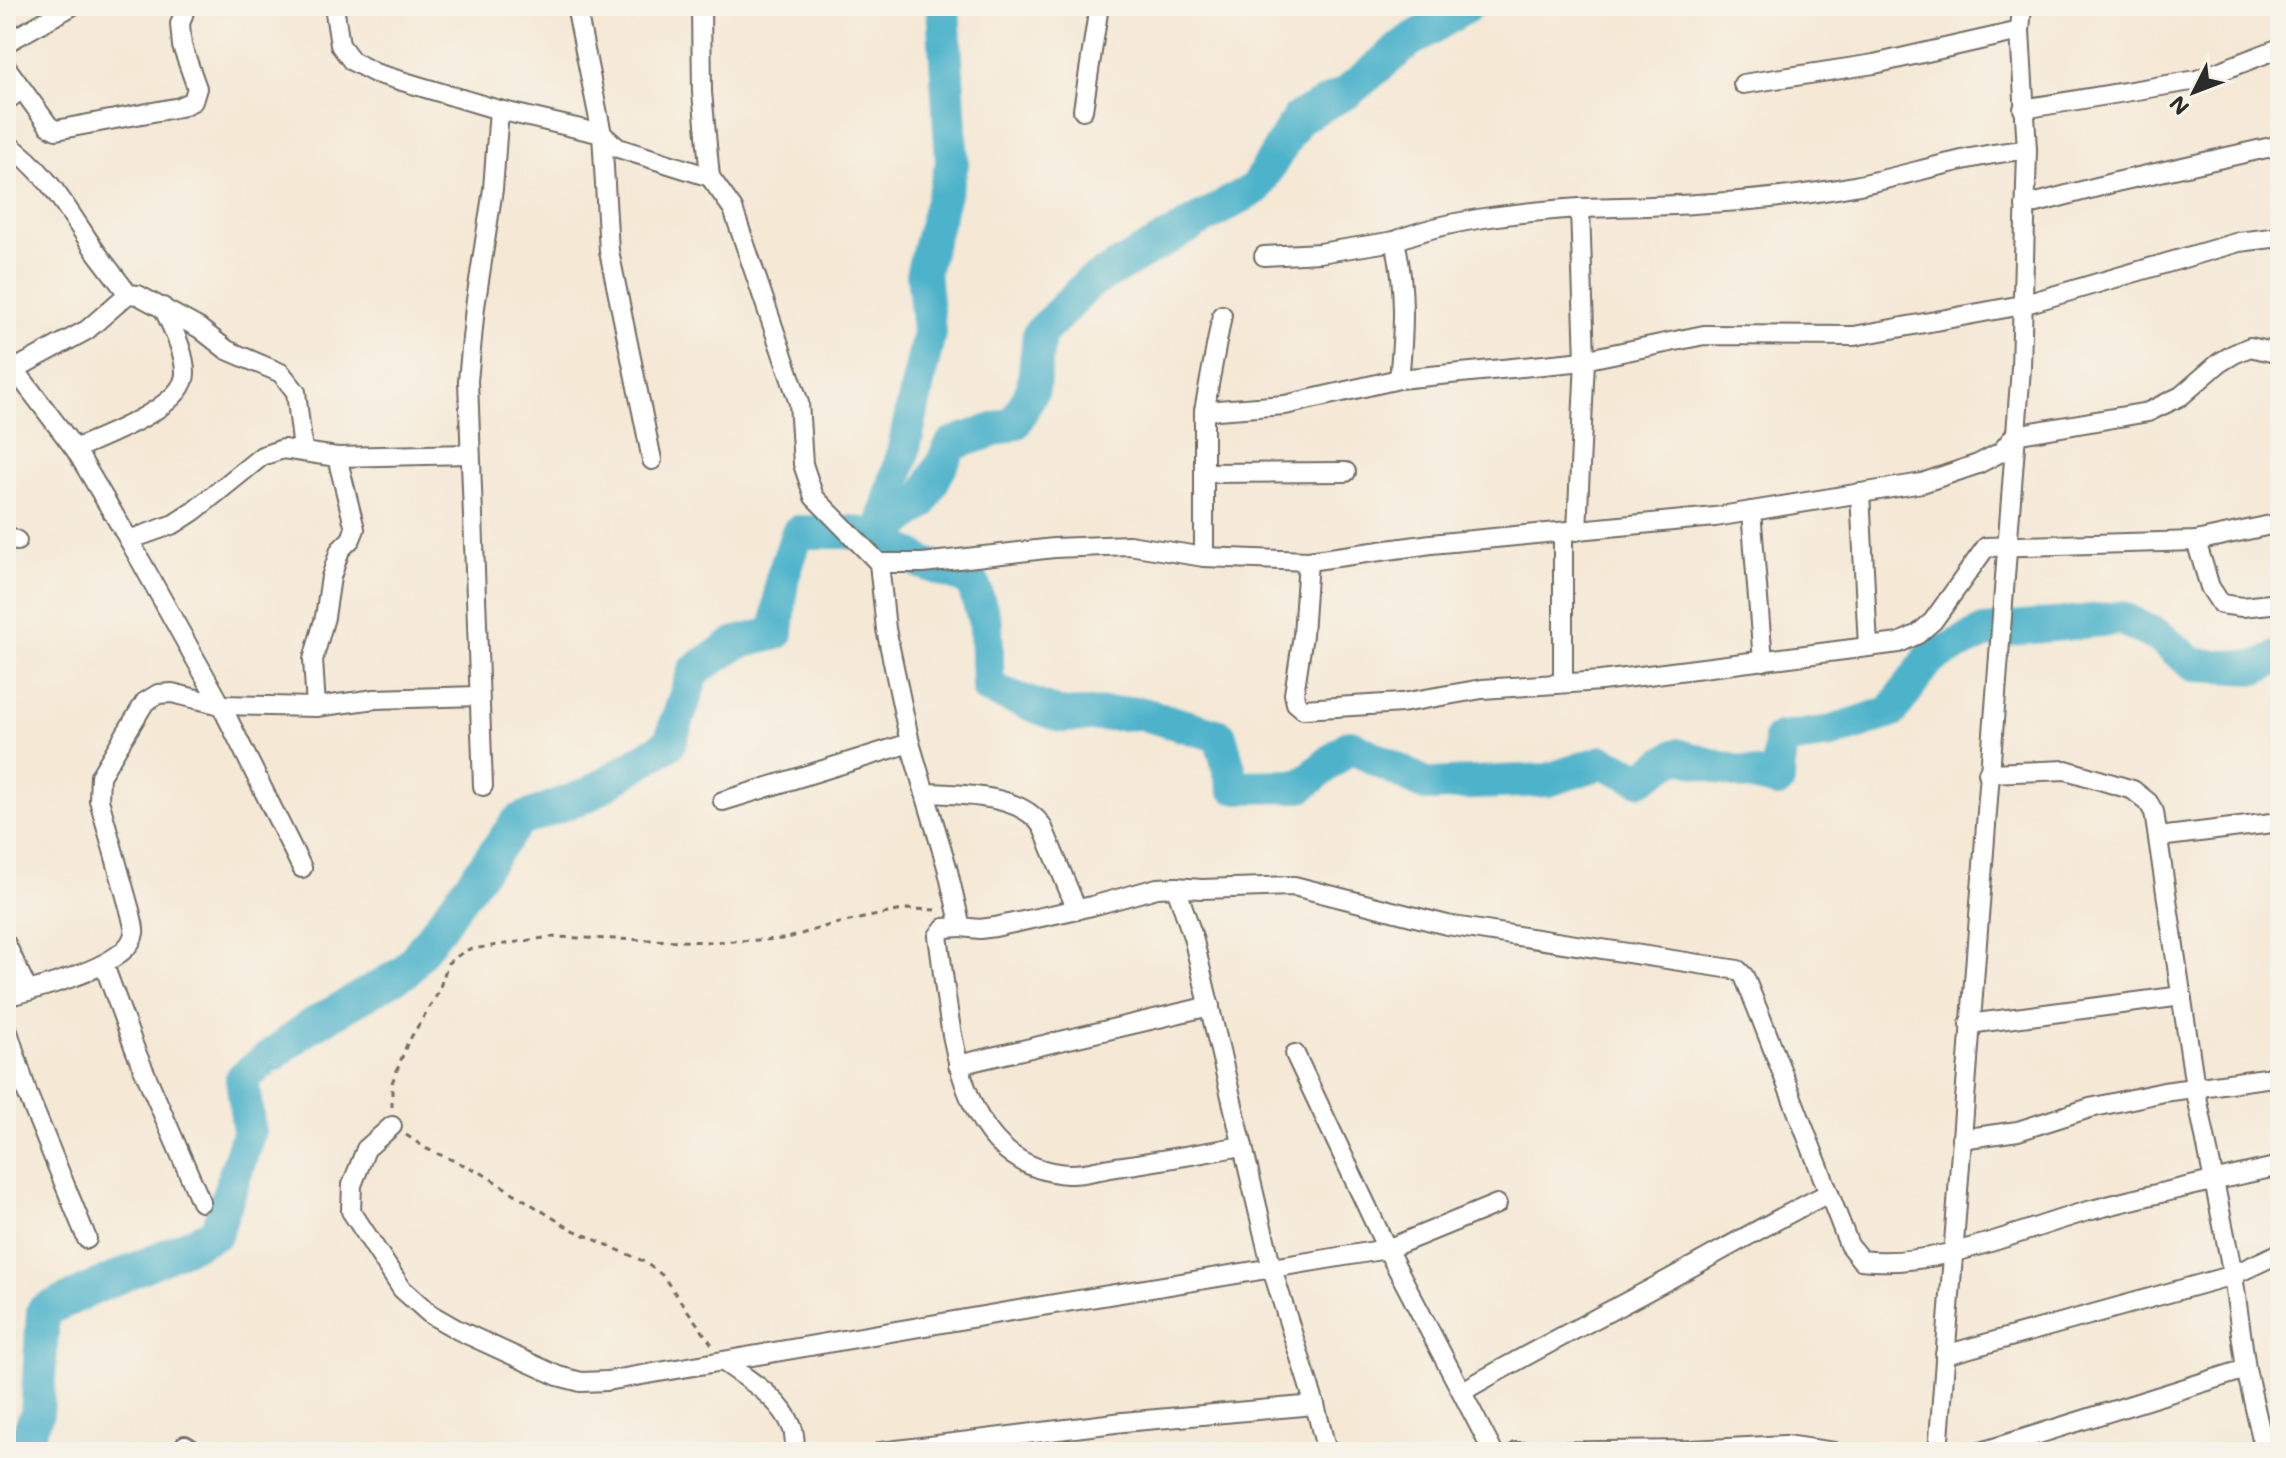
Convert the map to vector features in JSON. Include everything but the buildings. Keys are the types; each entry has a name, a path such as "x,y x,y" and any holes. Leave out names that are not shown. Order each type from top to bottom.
{"street":[{"path":"6,43 72,6"},
{"path":"6,67 49,126 56,130 180,107 193,101 197,88 182,46 180,24 186,6"},
{"path":"334,6 340,45 352,61 375,73 499,110 602,134 618,148 710,177"},
{"path":"576,6 602,134 609,251 652,460"},
{"path":"701,6 702,92 710,177 733,209 799,403 803,464 814,497 879,563 886,629 910,743 960,919 980,929 1077,910 1157,888 1294,886 1447,925 1733,967 1744,976 1849,1245 1861,1260 1900,1261 1952,1252 2089,1211 2280,1166"},
{"path":"1083,110 1099,6"},
{"path":"1938,1452 2021,368 2027,150 2020,31 2022,6"},
{"path":"1743,84 1874,64 2020,31"},
{"path":"2023,109 2197,80 2280,48"},
{"path":"6,101 22,89"},
{"path":"483,786 468,381 475,307 493,189 499,110"},
{"path":"6,143 28,158 67,205 128,294"},
{"path":"2025,206 2280,145"},
{"path":"1264,256 1320,253 1395,241 1430,228 1548,210 1696,205 1852,186 2000,152 2027,150"},
{"path":"1563,683 1570,531 1585,360 1580,208"},
{"path":"1204,411 1285,405 1399,379 1585,360 1704,335 1854,336 2022,305 2239,242 2280,237"},
{"path":"1395,241 1403,292 1404,337 1399,379"},
{"path":"302,868 221,705 129,540 75,449 10,364 87,330 128,294 138,295 163,307 227,350 281,373 293,386 299,406 303,450"},
{"path":"75,449 148,414 167,402 183,383 185,371 163,307"},
{"path":"1204,557 1204,411 1222,315"},
{"path":"879,563 923,563 1054,548 1129,545 1204,557 1308,561 1431,544 1715,517 1922,483 1978,464 2001,452 2015,435 2148,412 2181,396 2219,363 2250,347 2280,354"},
{"path":"129,540 174,524 262,456 283,449 337,457 469,454"},
{"path":"316,707 313,660 325,617 331,577 340,550 351,539 355,529 337,457"},
{"path":"1205,473 1346,472"},
{"path":"1860,493 1868,646"},
{"path":"1751,511 1763,661"},
{"path":"1308,561 1303,635 1294,694 1296,703 1303,709 1402,703 1482,689 1601,681 1899,643 1918,634 1933,621 1986,547 2196,541 2280,523"},
{"path":"2196,541 2210,587 2221,604 2242,607 2280,603"},
{"path":"6,997 104,965 128,945 134,933 99,800 100,776 145,702 158,694 172,693 221,705 316,707 375,699 479,696"},
{"path":"723,801 910,743"},
{"path":"1988,773 2066,770 2133,790 2148,802 2154,812 2195,1087 2233,1275 2246,1369 2265,1452"},
{"path":"925,793 980,796 1011,805 1034,817 1043,828 1077,910"},
{"path":"2159,837 2280,822"},
{"path":"1176,887 1186,910 1272,1269 1327,1452 1336,1452"},
{"path":"960,919 944,928 938,936 958,1065 970,1102 986,1129 1012,1157 1035,1168 1070,1174 1243,1146"},
{"path":"6,944 28,991"},
{"path":"104,965 136,1052 201,1202"},
{"path":"1969,1024 2182,996"},
{"path":"958,1065 1210,1006"},
{"path":"6,1025 28,1095 87,1239"},
{"path":"1295,1054 1387,1249 1493,1452"},
{"path":"6,1071 28,1095"},
{"path":"1961,1139 2018,1131 2090,1108 2195,1087 2280,1076"},
{"path":"392,1126 366,1149 352,1185 351,1211 402,1289 430,1314 458,1330 558,1376 581,1382 607,1381 724,1362 1387,1249 1497,1204"},
{"path":"1463,1391 1549,1341 1829,1193"},
{"path":"1945,1355 2233,1275 2280,1253"},
{"path":"724,1362 765,1393 783,1412 793,1428 795,1452"},
{"path":"1981,1452 2246,1369"},
{"path":"881,1452 1108,1424 1315,1405"},
{"path":"2261,1431 2280,1426"},
{"path":"1517,1452 1691,1450 1785,1445 1834,1452"}],"path":[{"path":"724,1362 662,1275 643,1261 569,1228 480,1172 427,1149 392,1126 392,1083 407,1044 438,993 448,963 466,950 550,937 713,942 785,939 830,925 907,909 960,919"}],"waterway":[{"path":"879,537 902,457 929,333 923,271 952,164 943,6"},
{"path":"879,537 921,504 952,444 1015,423 1033,389 1039,334 1088,284 1256,188 1298,118 1346,93 1408,42 1467,6"},
{"path":"21,1452 37,1413 43,1311 216,1233 249,1131 242,1078 309,1027 406,971 518,821 589,794 669,744 694,671 736,643 777,633 782,579 798,532 850,532 879,537 923,563 972,580 986,626 988,688 1062,716 1140,713 1220,736 1234,787 1301,786 1350,746 1427,785 1548,780 1603,762 1640,779 1677,755 1778,781 1780,739 1832,732 1891,712 1929,659 1984,632 2121,618 2160,637 2194,665 2256,668 2280,656"}]}
